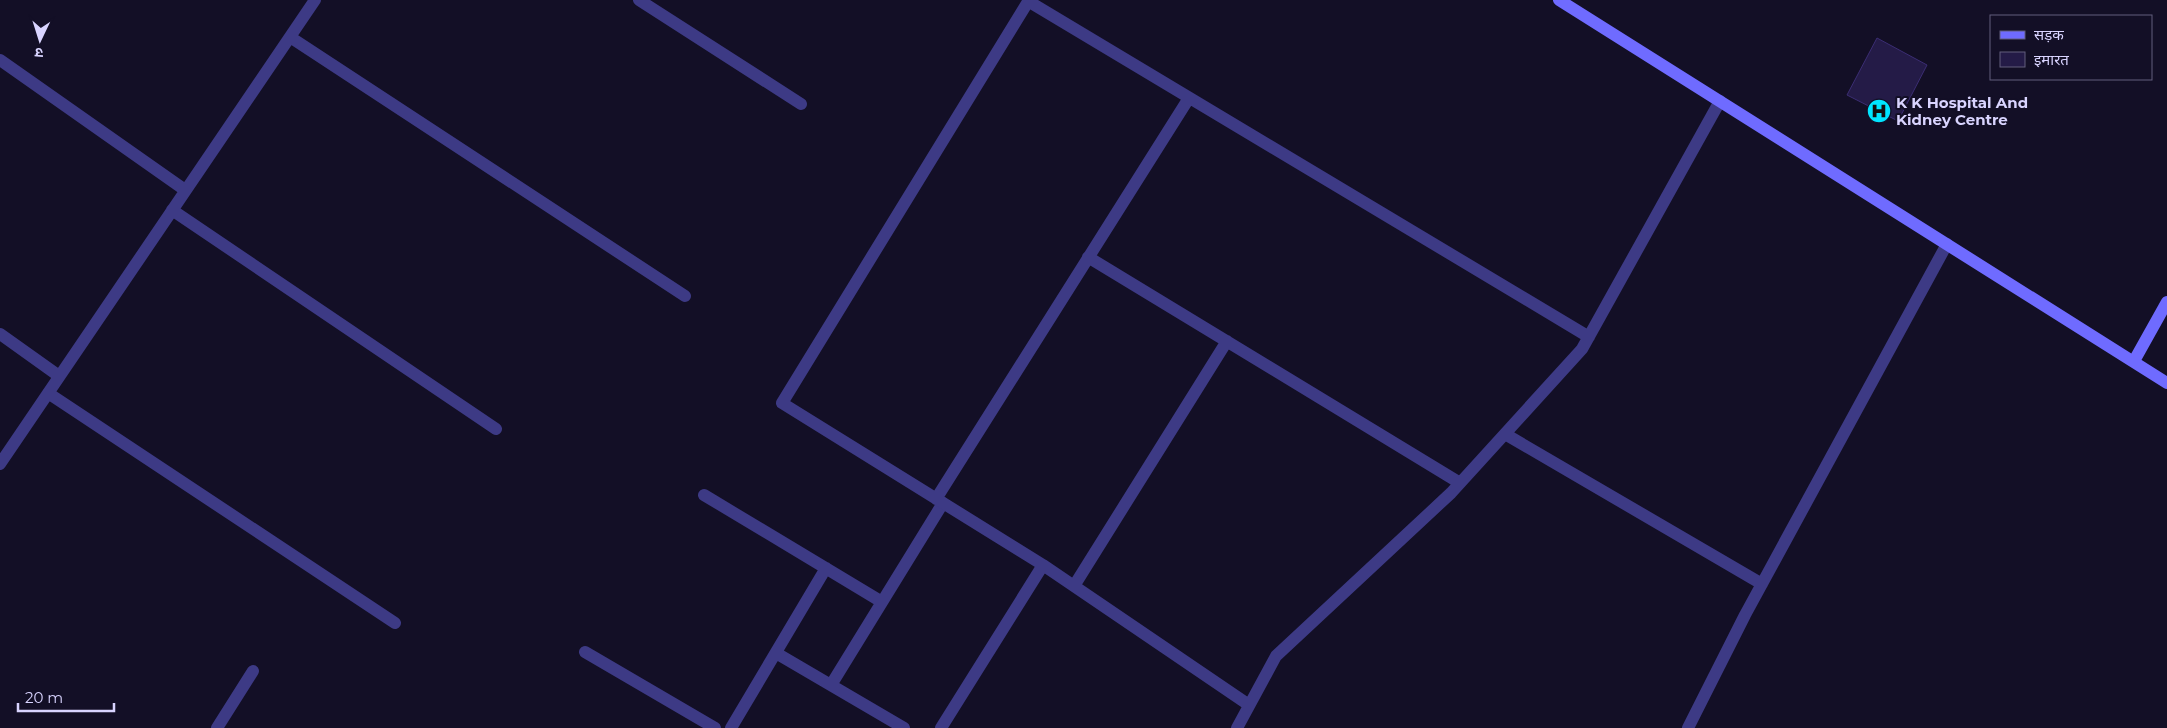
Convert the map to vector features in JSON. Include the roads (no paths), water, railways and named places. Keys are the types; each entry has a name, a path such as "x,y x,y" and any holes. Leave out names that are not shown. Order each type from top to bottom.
{"street":[{"path":"639,0 801,104"},
{"path":"1558,0 2167,382"},
{"path":"0,464 290,37 312,1"},
{"path":"1249,705 1043,565 782,403 1029,1 1589,337"},
{"path":"290,37 685,296"},
{"path":"0,60 185,190"},
{"path":"830,685 882,602 939,501 1088,257 1189,98"},
{"path":"1237,728 1276,656 1460,483 1582,349 1720,101"},
{"path":"172,210 496,428"},
{"path":"1688,728 1762,584 1947,244"},
{"path":"1088,257 1460,483"},
{"path":"2134,361 2167,302"},
{"path":"0,334 59,376"},
{"path":"1074,586 1227,341"},
{"path":"48,394 395,623"},
{"path":"1505,434 1762,584"},
{"path":"704,496 882,602"},
{"path":"941,728 1043,565"},
{"path":"731,728 826,568"},
{"path":"585,652 715,728"},
{"path":"776,653 904,728"},
{"path":"217,728 253,671"}],"place":[{"name":"K K Hospital And Kidney Centre","path":"1879,111"}]}
